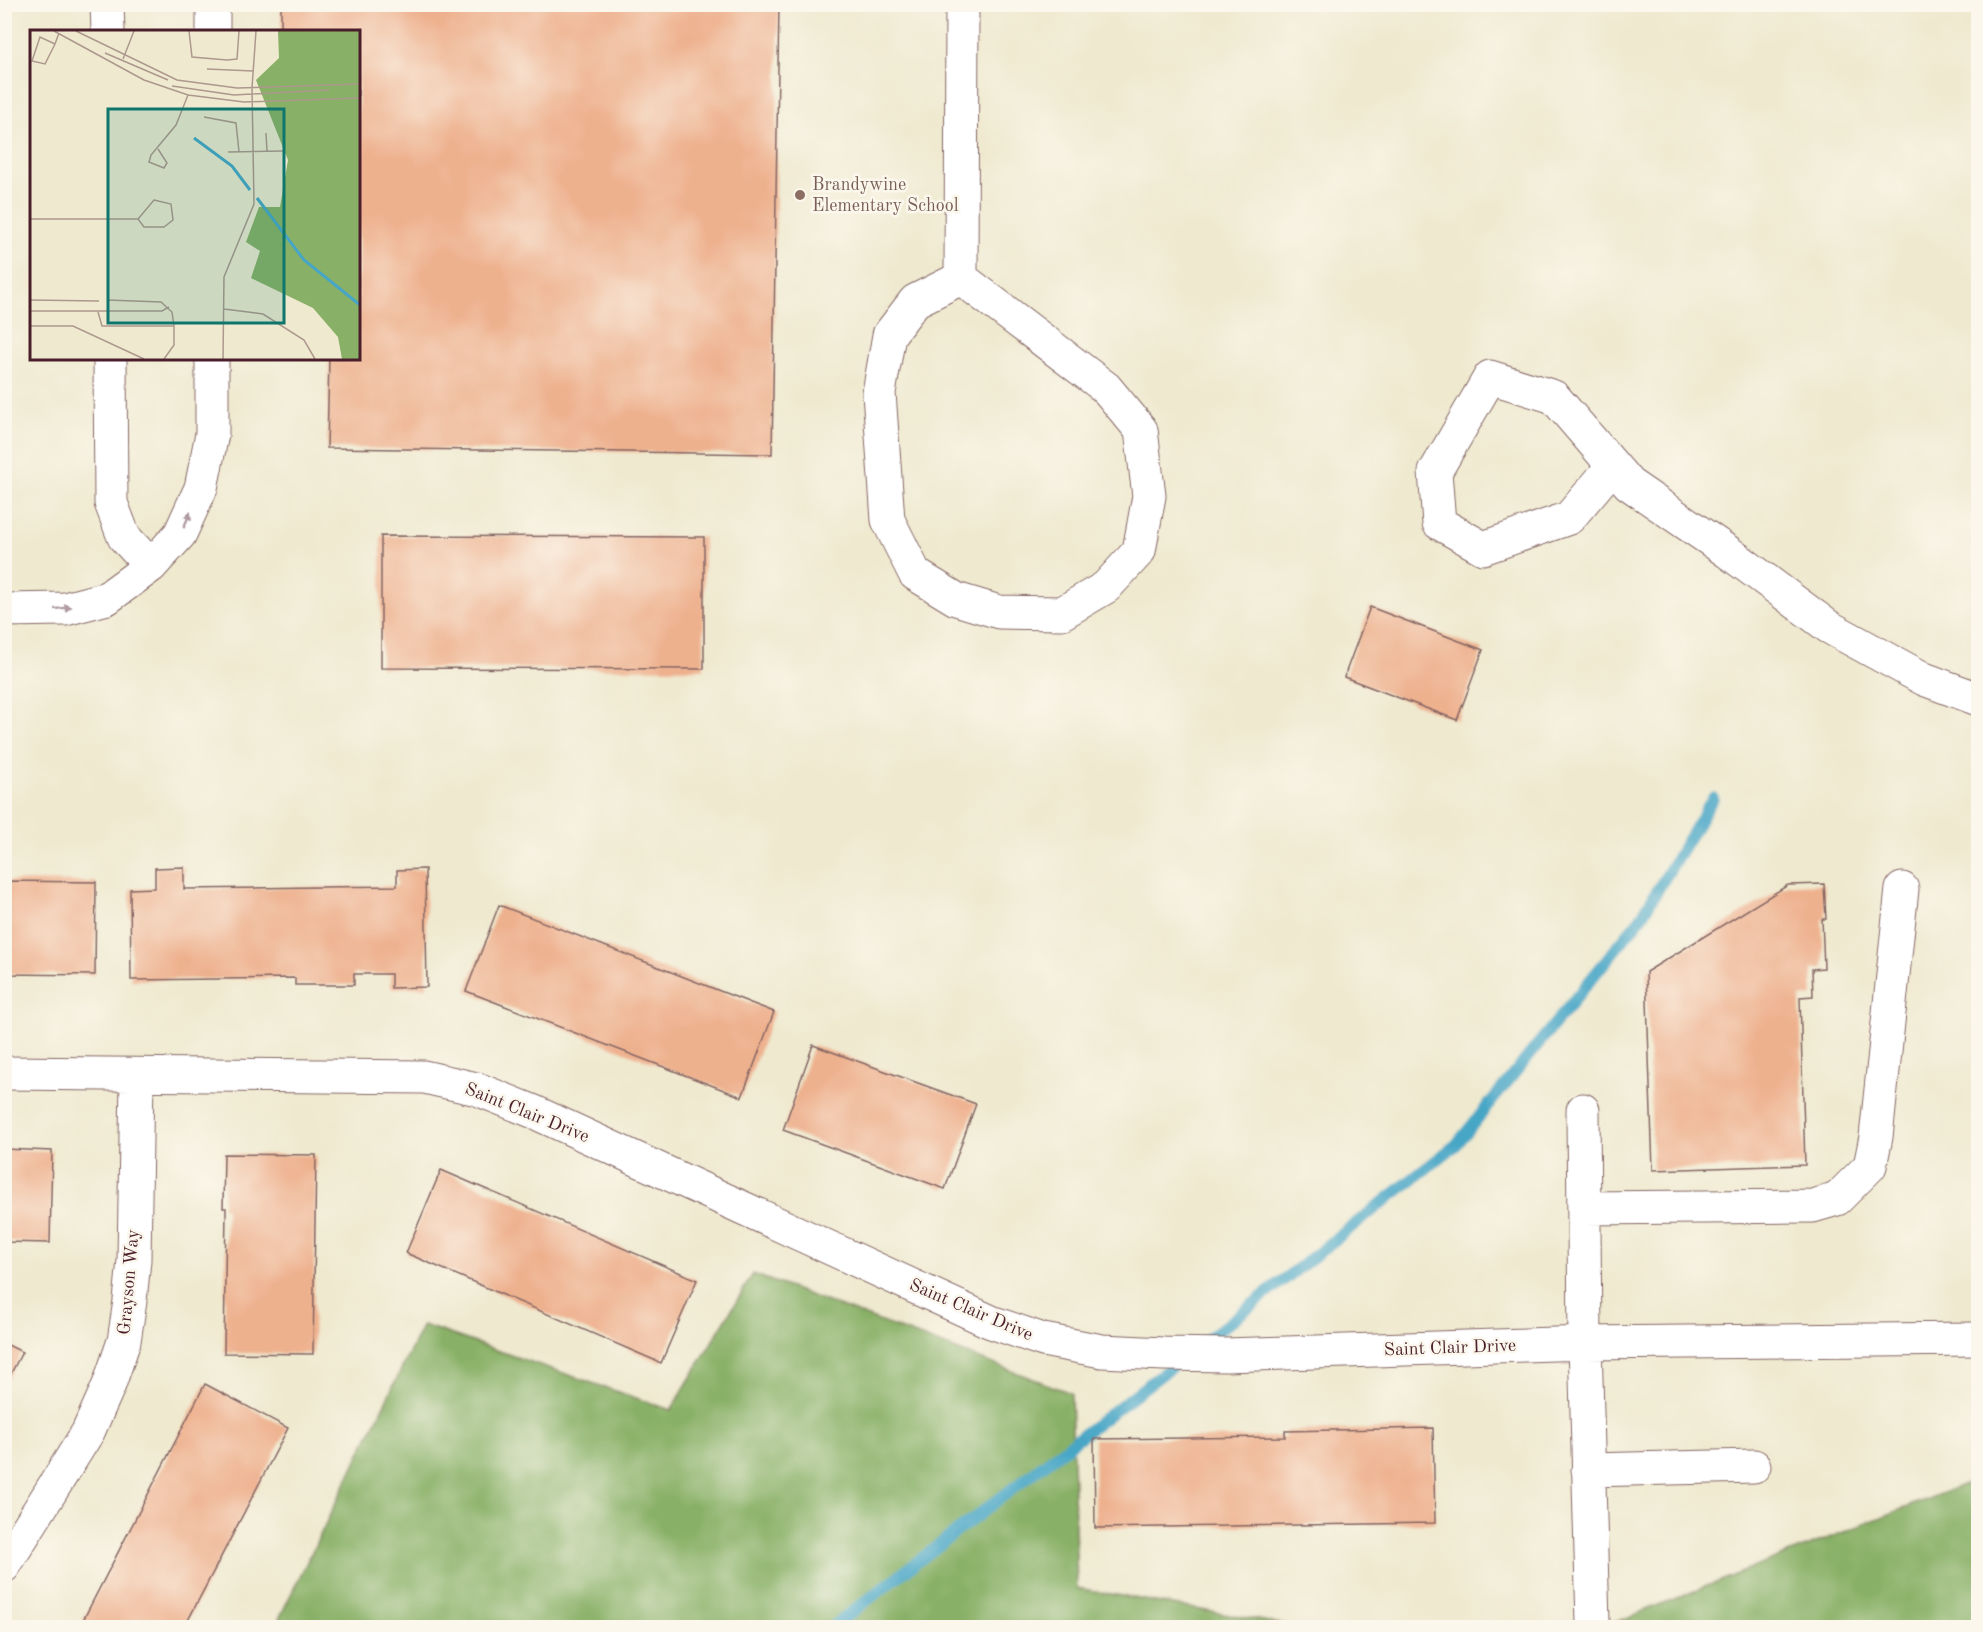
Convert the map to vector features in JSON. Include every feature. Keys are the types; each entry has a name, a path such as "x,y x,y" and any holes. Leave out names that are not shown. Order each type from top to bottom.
{"street":[{"path":"107,4 108,30"},
{"path":"213,4 213,30"},
{"path":"961,278 962,4"},
{"path":"961,278 1106,388 1141,430 1149,496 1139,551 1106,587 1062,613 999,612 956,599 915,574 888,520 879,393 889,335 915,301 961,278"},
{"path":"110,360 111,503 124,537 151,566"},
{"path":"4,610 65,609 107,598 151,566 180,534 201,488 212,434 212,360"},
{"path":"1613,466 1569,518 1483,548 1439,523 1436,472 1490,377 1554,397 1629,484 1728,552 1829,627 1924,679 1978,699"},
{"path":"1584,1209 1814,1206 1837,1199 1853,1185 1870,1166 1876,1137 1902,889"},
{"name":"Saint Clair Drive","path":"4,1073 424,1077 477,1089 532,1111 991,1322 1043,1340 1102,1351 1216,1355 1585,1343 1978,1339"},
{"name":"Grayson Way","path":"4,1566 88,1432 110,1385 124,1341 134,1260 136,1076"},
{"path":"1583,1110 1585,1343 1593,1623"},
{"path":"1588,1470 1754,1466"}],"green space":[{"path":"753,1274 1071,1393 1077,1588 1298,1627 275,1627 423,1325 671,1410"},
{"path":"1978,1479 1978,1627 1603,1627"}],"building":[{"path":"281,4 779,4 772,454 327,448 329,360 360,360 360,30 281,30"},
{"path":"381,536 704,537 704,669 381,668"},
{"path":"1370,607 1483,650 1457,720 1344,677"},
{"path":"184,867 184,889 397,886 397,870 425,869 427,987 391,988 391,974 354,974 354,985 295,985 295,978 131,980 130,889 155,888 155,868"},
{"path":"4,881 96,882 95,975 4,974"},
{"path":"1824,884 1826,919 1822,919 1824,968 1812,969 1813,996 1800,997 1805,1165 1653,1170 1646,972 1788,885"},
{"path":"499,905 774,1012 742,1097 466,991"},
{"path":"813,1045 976,1104 945,1189 783,1130"},
{"path":"4,1149 52,1151 50,1243 4,1242"},
{"path":"224,1154 316,1155 313,1354 224,1353 226,1208 223,1208"},
{"path":"441,1170 697,1280 661,1363 406,1253"},
{"path":"4,1343 22,1352 4,1387"},
{"path":"205,1384 288,1428 184,1628 79,1628"},
{"path":"1433,1428 1435,1523 1095,1528 1094,1439 1285,1437 1285,1431"}],"waterway":[{"path":"1198,1347 1456,1145 1640,919 1713,798"},
{"path":"831,1628 1179,1361"}],"place":[{"name":"Brandywine Elementary School","path":"800,195"}]}
